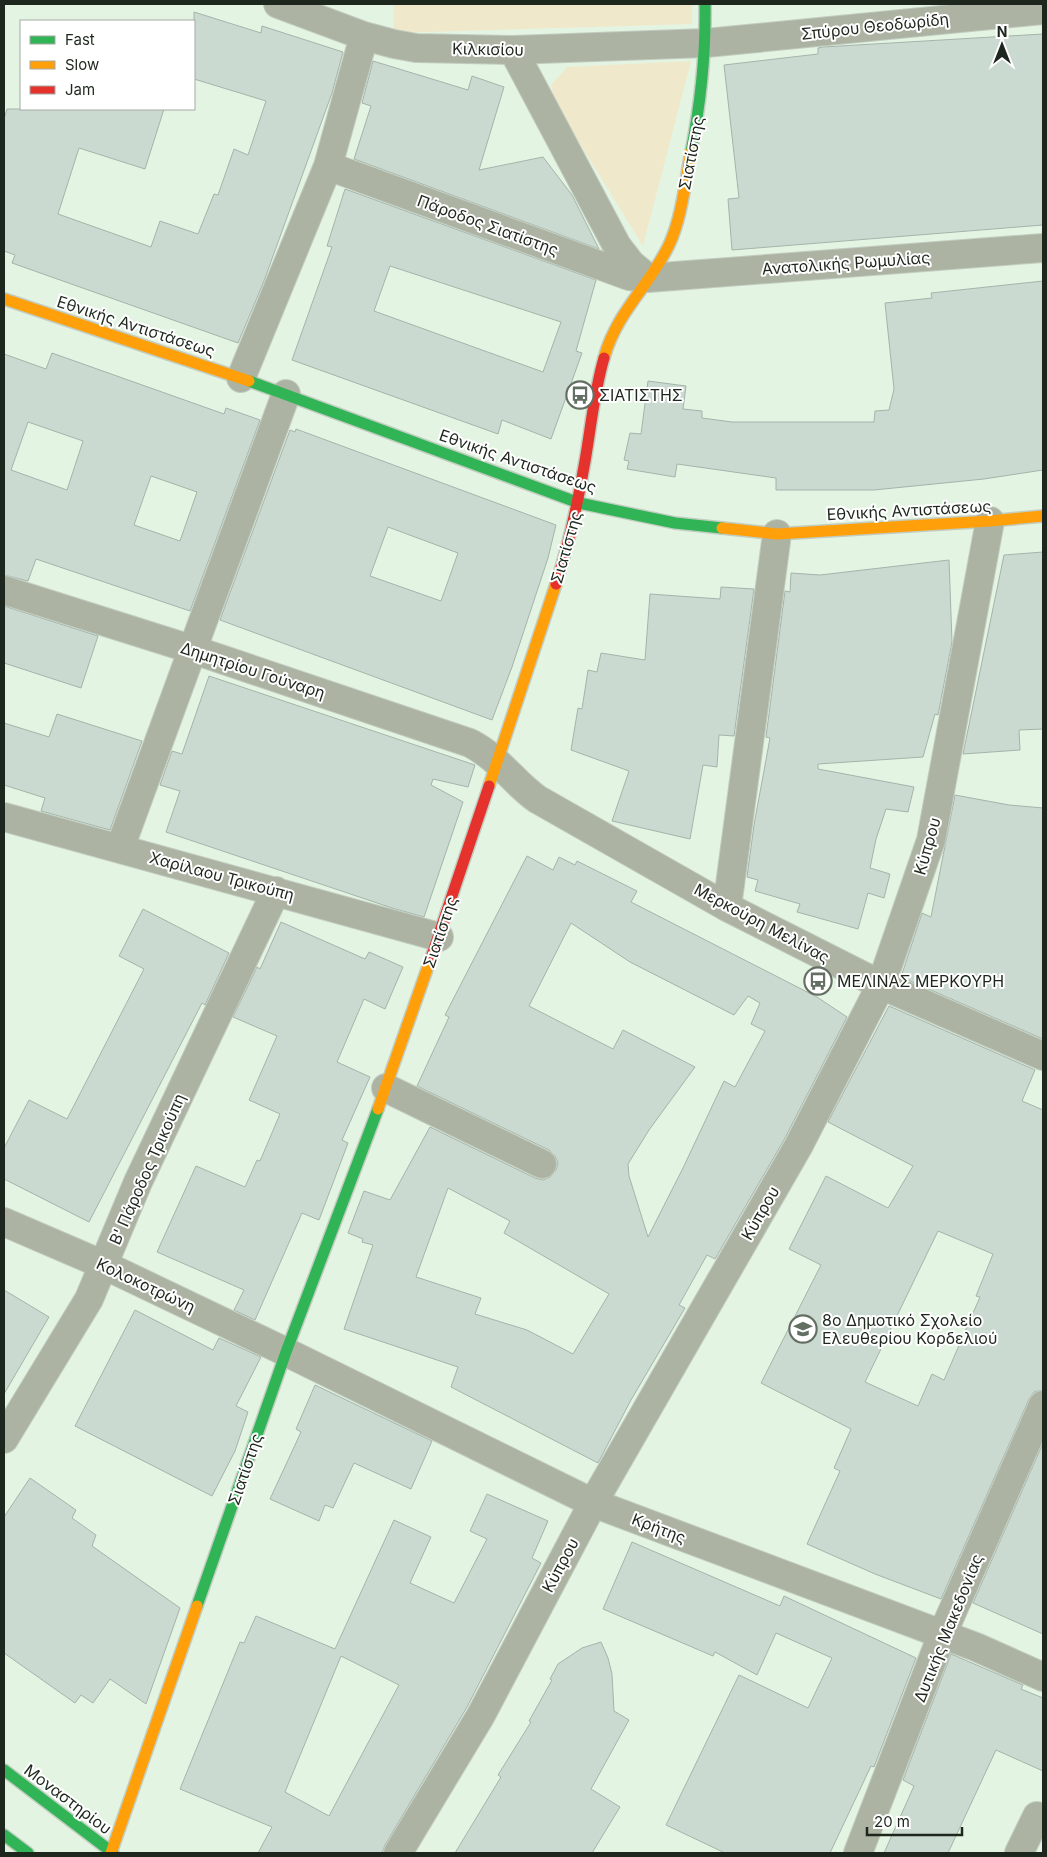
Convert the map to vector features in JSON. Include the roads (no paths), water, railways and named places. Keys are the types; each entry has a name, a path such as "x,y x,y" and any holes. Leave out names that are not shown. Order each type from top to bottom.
{"street":[{"name":"Κιλκισίου","path":"278,4 364,36 416,48 513,50 706,43"},
{"name":"Σιατίστης","path":"112,1853 286,1352 386,1088 439,937 564,562 579,503 594,408 605,354 622,312 648,278 669,245 679,215 701,96 706,43 705,4"},
{"name":"Σπύρου Θεοδωρίδη","path":"706,43 1043,10"},
{"path":"241,378 328,166 364,36"},
{"path":"513,50 620,251 630,264 648,278"},
{"name":"Πάροδος Σιατίστης","path":"328,166 628,276 648,278"},
{"name":"Ανατολικής Ρωμυλίας","path":"648,278 1043,248"},
{"name":"Εθνικής Αντιστάσεως","path":"4,299 241,378 579,503 675,523 777,534 990,522 1043,516"},
{"path":"120,848 194,650 286,394"},
{"name":"Κύπρου","path":"398,1853 481,1715 593,1503 799,1145 881,985 931,840 990,522"},
{"path":"728,907 777,534"},
{"name":"Δημητρίου Γούναρη","path":"4,590 194,650 454,737 480,749 498,761"},
{"name":"Μερκούρη Μελίνας","path":"498,761 537,799 728,907 881,985 1043,1056"},
{"name":"Χαρίλαου Τρικούπη","path":"4,817 439,937"},
{"name":"Β' Πάροδος Τρικούπη","path":"4,1439 89,1299 138,1182 276,891"},
{"path":"386,1088 542,1164"},
{"name":"Κολοκοτρώνη","path":"4,1222 104,1265 286,1352"},
{"name":"Κρήτης","path":"286,1352 593,1503 976,1647 1043,1677"},
{"name":"Δυτικής Μακεδονίας","path":"858,1853 942,1635 1043,1405"},
{"name":"Μοναστηρίου","path":"4,1770 112,1853"},
{"path":"1019,1853 1037,1816 1043,1820"},
{"path":"4,1835 28,1853"}],"place":[{"name":"ΣΙΑΤΙΣΤΗΣ","path":"580,395"},
{"name":"ΜΕΛΙΝΑΣ ΜΕΡΚΟΥΡΗ","path":"818,981"},
{"name":"8ο Δημοτικό Σχολείο Ελευθερίου Κορδελιού","path":"803,1329"}]}
